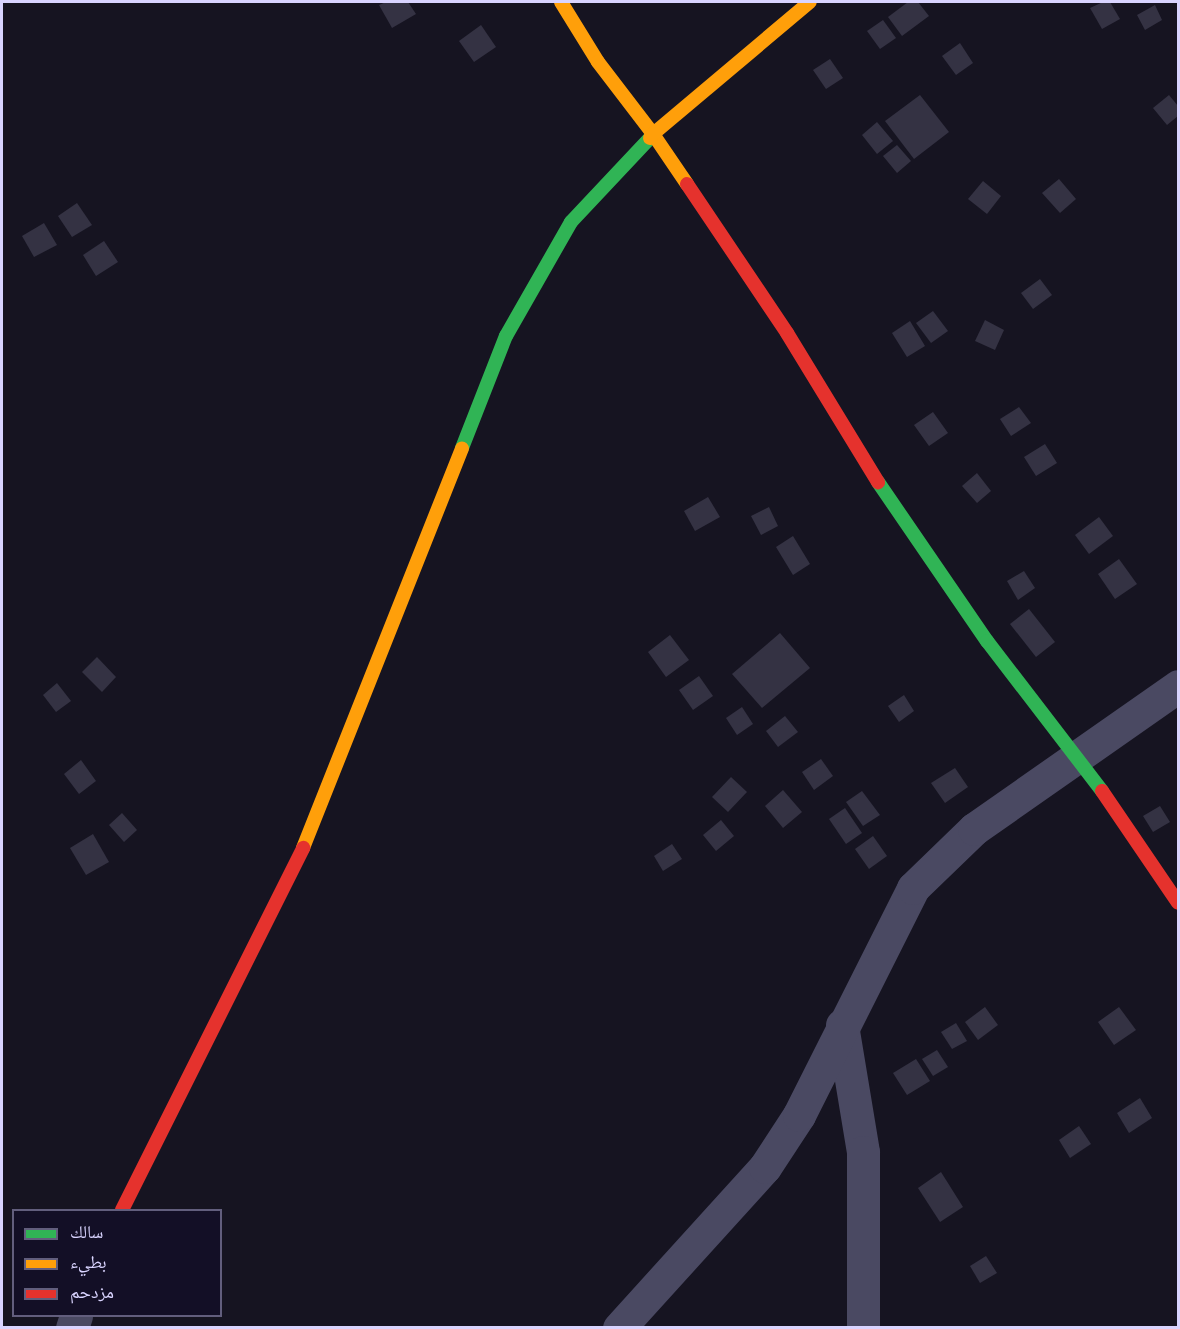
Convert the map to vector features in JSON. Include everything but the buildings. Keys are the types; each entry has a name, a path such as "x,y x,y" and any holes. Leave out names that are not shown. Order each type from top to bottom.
{"street":[{"path":"561,2 598,62 652,134 787,333 899,516 987,641 1078,757 1179,903"},
{"path":"123,1209 299,859 507,336 572,222 652,134 810,2"},
{"path":"619,1328 765,1167 799,1115 842,1025 914,888 974,828 1179,686"},
{"path":"842,1025 863,1152 863,1328"}],"traffic: fast":[{"path":"462,448 506,336 571,222 650,138"},
{"path":"878,482 987,641 1102,791"}],"traffic: slow":[{"path":"561,2 598,62 653,134 650,138"},
{"path":"687,184 653,134 810,2"},
{"path":"303,848 462,448"}],"traffic: jam":[{"path":"687,184 787,333 878,482"},
{"path":"1102,791 1178,903"},
{"path":"122,1209 303,848"}]}
